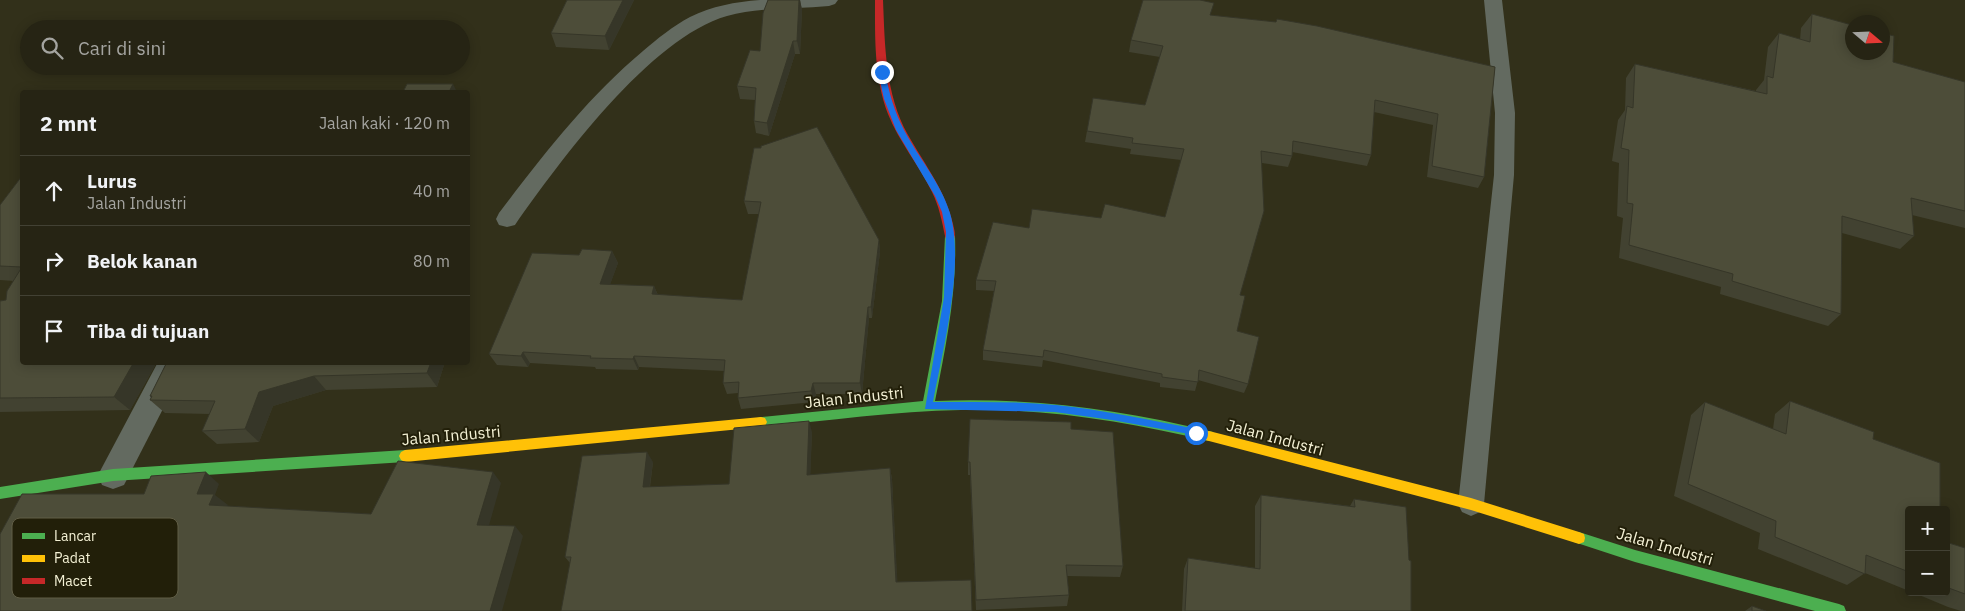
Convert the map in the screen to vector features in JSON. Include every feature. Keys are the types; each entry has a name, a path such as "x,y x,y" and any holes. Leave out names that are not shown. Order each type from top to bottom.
{"main road":[{"path":"879,0 882,72 887,99 900,130 939,196 946,212 950,232 948,297 928,406"},
{"name":"Jalan Industri","path":"0,492 113,475 458,452 928,406 1037,408 1112,416 1196,433 1471,504 1635,556 1838,611"}],"street":[{"path":"113,475 171,365"}],"lane":[{"path":"507,218 542,170 588,119 639,64 684,27 722,11 829,0"},
{"path":"1471,504 1504,176 1505,114 1492,0"}],"building":[{"path":"567,0 623,0 605,36 551,33"},
{"path":"768,0 799,0 797,41 793,41 767,123 754,121 756,88 737,86 750,50 760,51 763,13"},
{"path":"1143,0 1200,0 1214,3 1210,15 1276,22 1277,19 1317,26 1495,67 1484,177 1432,166 1438,114 1375,100 1371,155 1293,141 1292,156 1261,151 1264,211 1240,295 1245,296 1237,331 1259,337 1248,384 1199,370 1198,382 1162,377 1162,374 1044,350 1043,357 983,350 996,281 976,280 993,222 1029,228 1032,209 1101,218 1105,204 1165,217 1184,149 1132,143 1133,138 1087,131 1093,98 1145,105 1163,46 1131,40"},
{"path":"1812,14 1845,23 1845,60 1890,60 1890,35 1894,36 1893,62 1965,82 1965,211 1911,198 1914,236 1842,216 1841,314 1732,281 1733,274 1629,245 1633,204 1627,203 1629,150 1621,148 1627,106 1633,108 1635,64 1767,94 1767,76 1773,78 1779,33 1810,42"},
{"path":"407,84 453,84 450,90 404,90"},
{"path":"817,127 879,240 871,307 868,307 860,383 813,383 811,391 738,398 739,382 723,383 725,360 634,356 633,359 590,358 591,356 523,352 521,356 489,354 532,253 579,255 582,249 612,251 600,284 654,286 652,294 742,300 761,202 744,201 754,148 761,148 761,146"},
{"path":"20,179 20,267 0,266 0,205"},
{"path":"20,270 20,365 132,365 114,397 0,398 0,301 6,300 7,291"},
{"path":"166,365 430,365 427,373 314,376 259,392 245,429 202,431 215,401 150,400 152,396 150,396"},
{"path":"1790,401 1874,432 1873,439 1940,463 1940,506 1905,506 1905,570 1866,555 1865,574 1775,537 1776,521 1688,484 1705,402 1786,434"},
{"path":"970,419 1071,422 1071,429 1113,432 1123,566 1066,565 1069,595 976,600 970,462 968,462"},
{"path":"809,421 807,475 890,468 896,582 971,580 972,611 561,611 571,557 565,557 582,456 647,452 643,487 729,484 734,428"},
{"path":"398,461 493,472 477,525 515,526 490,611 0,611 0,534 22,494 144,494 151,476 206,472 197,494 214,494 209,505 371,514"},
{"path":"1261,495 1355,507 1354,499 1406,507 1409,560 1411,561 1411,611 1185,611 1188,558 1260,569"},
{"path":"1950,543 1965,548 1965,594 1950,588"},
{"path":"1752,606 1766,611 1752,611"}],"traffic: fast":[{"path":"928,406 941,343 947,301 950,236"},
{"path":"761,422 927,406 998,405 1069,410 1105,415 1209,436"},
{"path":"0,493 113,475 405,456"},
{"path":"1579,538 1635,556 1839,611"}],"traffic: slow":[{"path":"405,456 761,422"},
{"path":"1209,436 1471,504 1579,538"}],"traffic: jam":[{"path":"879,0 881,58 888,100 903,134 937,191 942,202 950,236"}],"route":[{"path":"882,72 887,99 900,130 939,196 946,212 950,232 948,297 928,406 993,405 1055,408 1112,416 1196,433"}]}
